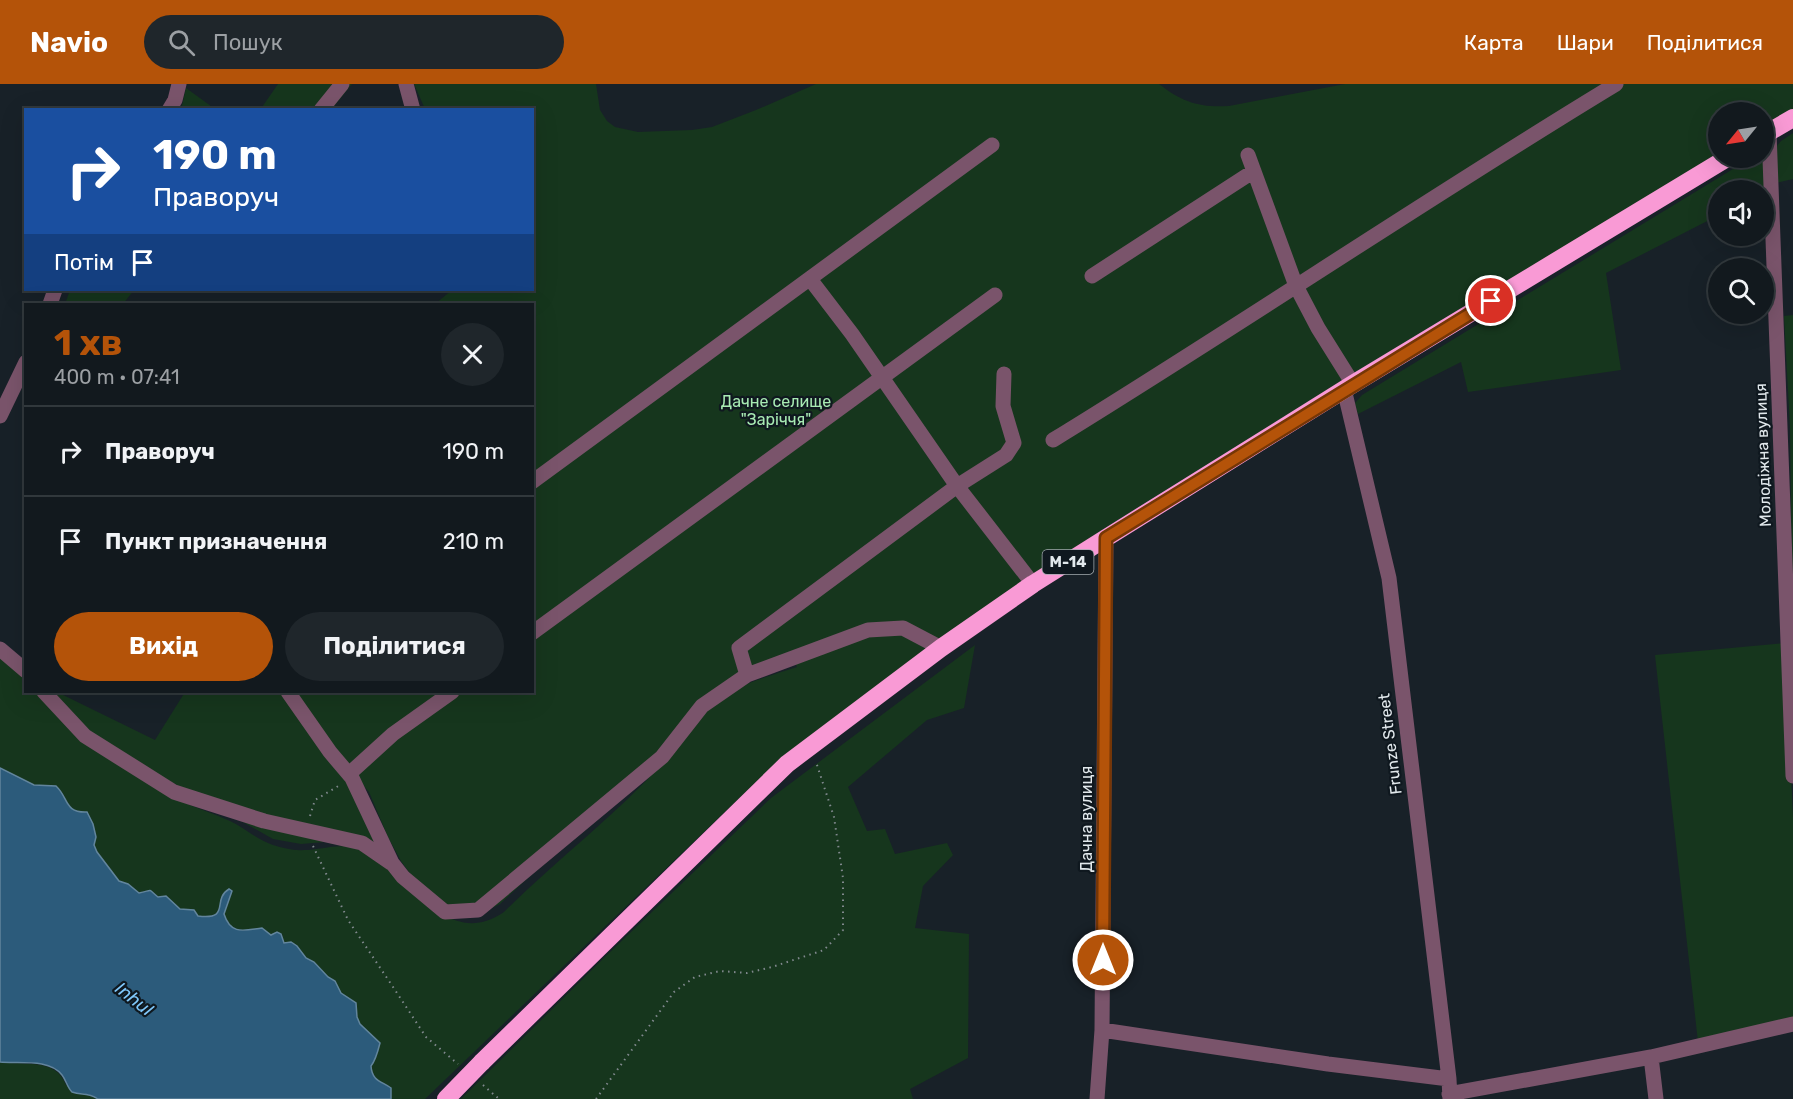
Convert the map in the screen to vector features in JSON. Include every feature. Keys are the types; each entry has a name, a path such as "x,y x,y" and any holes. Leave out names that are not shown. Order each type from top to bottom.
{"highway":[{"path":"1774,129 1793,117"},
{"name":"М-14","path":"446,1099 787,764 942,648 1033,584 1106,538 1348,387 1710,168"}],"street":[{"path":"170,108 179,84"},
{"path":"323,108 342,84"},
{"path":"406,84 412,108"},
{"path":"1053,440 1177,364 1505,152 1616,84"},
{"path":"534,481 993,145"},
{"name":"Frunze Street","path":"1248,155 1296,286 1348,387 1389,578 1449,1091"},
{"name":"Молодіжна вулиця","path":"1767,168 1793,776"},
{"path":"1092,276 1254,171"},
{"path":"810,279 882,377 957,486 1033,584"},
{"path":"534,632 995,295"},
{"path":"4,410 24,366"},
{"path":"747,675 739,648 957,486 1006,455 1014,442 1003,406 1004,374"},
{"path":"4,410 24,397"},
{"name":"Дачна вулиця","path":"1097,1099 1102,1030 1106,538"},
{"path":"289,693 330,752 350,776 392,863 403,877 445,912 478,910 662,757 702,706 747,675 868,630 903,628 942,648"},
{"path":"0,649 24,669"},
{"path":"45,693 85,736 174,792 264,821 362,843 392,863"},
{"path":"350,776 393,734 451,693"},
{"path":"1102,1030 1328,1064 1449,1091 1651,1057 1793,1024"},
{"path":"1651,1057 1656,1099"}],"path":[{"path":"596,1099 674,992 695,976 720,971 747,973 772,967 824,950 843,930 843,878 834,818 811,746"},
{"path":"350,776 315,800 306,831 348,920 426,1037 459,1065"},
{"path":"481,1083 499,1099"}],"green space":[{"path":"278,84 352,84 333,108 261,108"},
{"name":"Дачне селище \"Заріччя\"","path":"414,84 596,84 600,110 607,121 615,127 638,132 712,127 816,84 1159,84 1176,95 1200,105 1229,106 1345,84 1793,84 1793,109 1774,121 1774,102 1708,102 1708,161 1089,540 964,623 756,782 425,1099 391,1099 391,1088 373,1075 371,1066 380,1043 360,1024 356,1003 341,993 335,982 314,962 306,958 297,946 291,942 284,944 282,934 277,932 271,935 262,928 239,930 230,925 224,914 231,890 226,891 222,897 217,913 208,916 198,916 194,910 180,910 166,896 158,897 150,890 139,893 128,884 119,881 97,852 94,845 96,837 93,824 87,813 70,807 56,786 34,785 0,768 0,654 24,675 24,693 41,693 105,752 159,790 230,821 273,845 296,850 342,846 354,848 373,857 443,915 462,922 482,922 504,912 645,782 670,755 696,718 709,705 740,687 797,667 792,656 739,677 703,700 658,757 500,904 480,914 472,915 455,912 417,883 401,861 388,837 369,792 332,749 297,693 534,693 534,303 436,303 451,291 534,291 534,108 425,108"},
{"path":"186,88 214,108 181,108"},
{"path":"1793,133 1793,179 1776,183 1775,148"},
{"path":"1735,168 1765,168 1764,180 1715,180"},
{"path":"1708,184 1708,221 1606,273 1621,370 1468,392 1461,362 1358,414 1355,403 1362,395"},
{"path":"70,291 133,291 124,303 65,303"},
{"path":"1793,315 1793,663 1790,428 1784,316"},
{"path":"1785,643 1793,817 1793,1025 1698,1042 1655,655"},
{"path":"975,645 964,708 927,720 848,787 867,831 885,829 895,854 947,843 953,855 923,886 915,928 969,934 968,1058 910,1089 913,1099 461,1099 771,798"},
{"path":"49,693 59,693 155,740 184,693 290,693 340,767 381,855 325,842 301,844 273,839 104,744"},
{"path":"0,1062 47,1066 61,1076 66,1085 98,1099 0,1099"}],"water":[{"name":"Inhul","path":"0,768 34,785 56,786 74,810 87,812 93,824 96,837 94,845 97,852 119,881 128,884 139,893 150,891 158,897 166,896 180,909 194,910 198,916 208,916 218,912 221,898 229,889 232,891 224,914 230,926 239,930 262,928 271,935 277,932 281,934 284,943 291,942 297,946 306,958 314,962 335,981 341,993 356,1003 360,1024 380,1043 371,1066 373,1075 391,1088 391,1099 98,1099 72,1092 62,1075 49,1066 0,1062"}],"route":[{"path":"1103,960 1106,538 1344,389 1491,301"}]}
